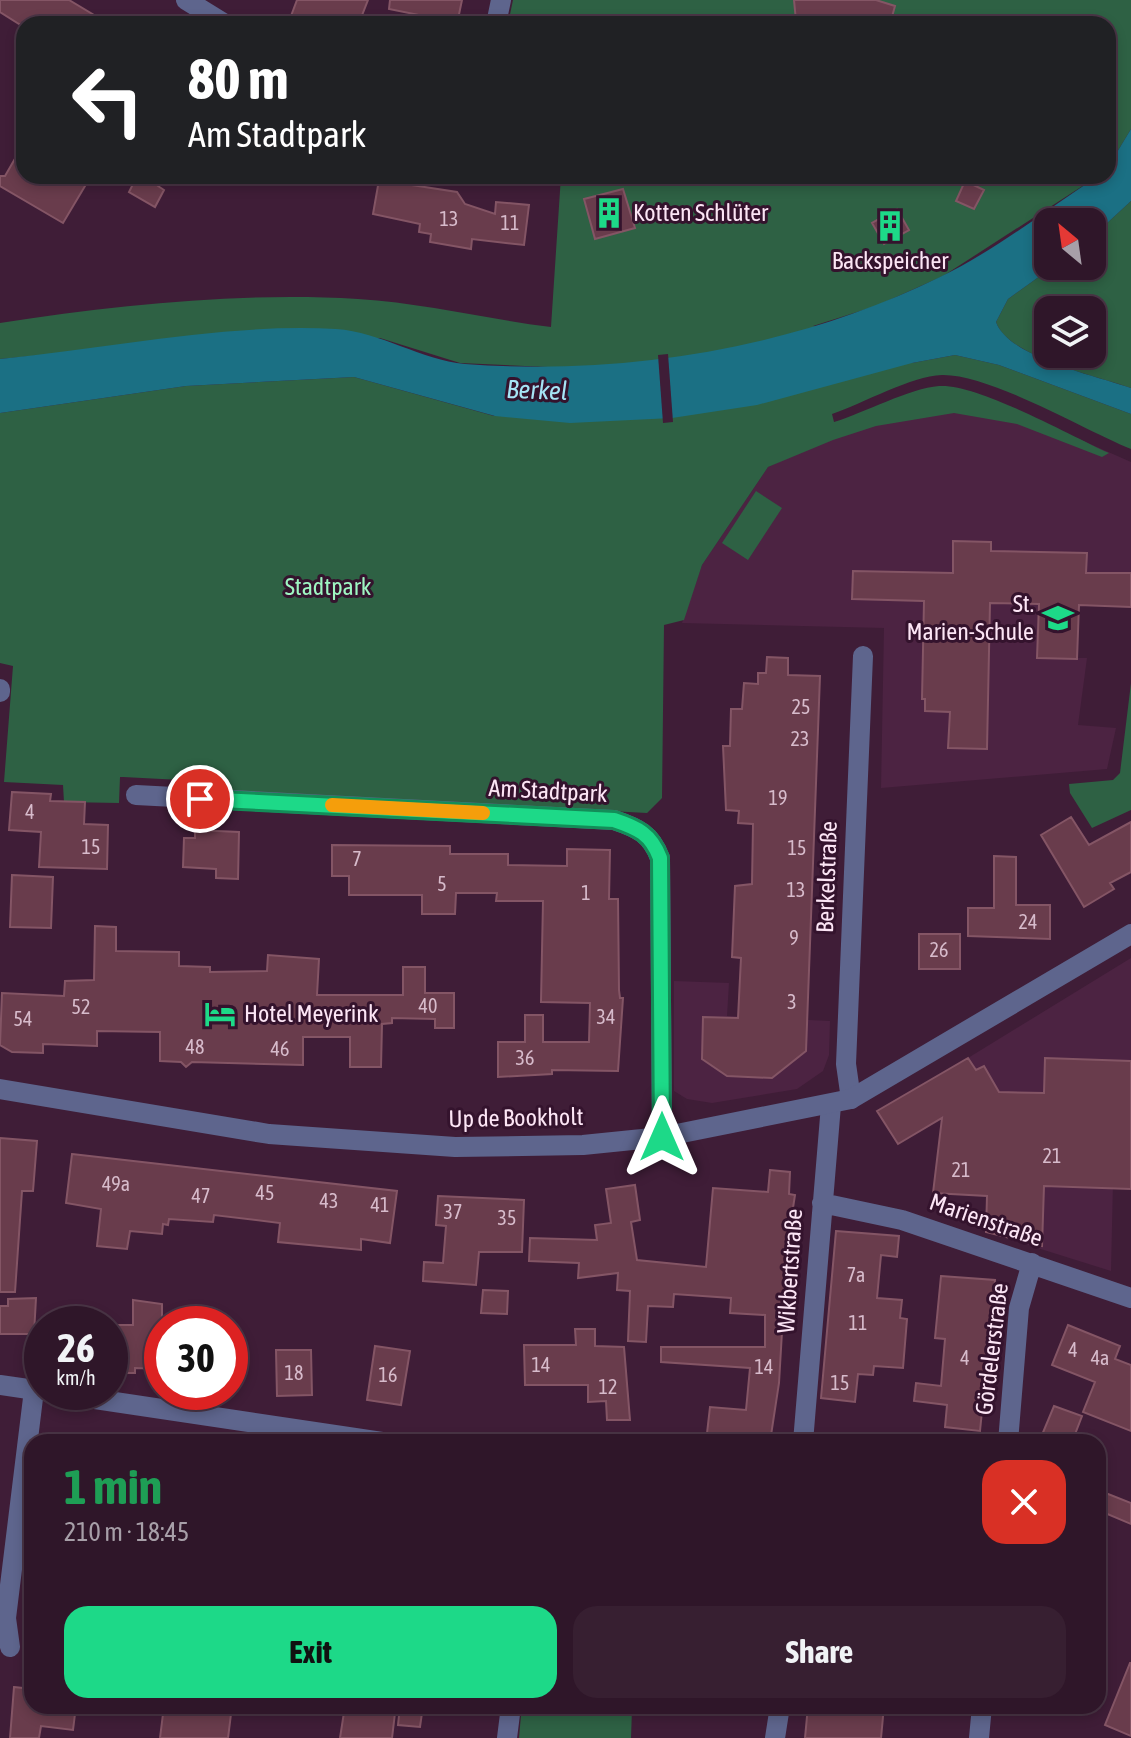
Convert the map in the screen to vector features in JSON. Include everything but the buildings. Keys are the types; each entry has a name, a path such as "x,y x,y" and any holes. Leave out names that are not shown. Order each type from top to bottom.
{"street":[{"path":"186,0 212,16"},
{"name":"Berkelstraße","path":"851,1099 846,1064 863,656"},
{"name":"Am Stadtpark","path":"136,795 614,820 636,827 653,839 660,858 662,1137"},
{"name":"Up de Bookholt","path":"0,1089 284,1135 455,1147 583,1145 662,1137 851,1099 1131,934"},
{"name":"Wikbertstraße","path":"804,1434 831,1105"},
{"name":"Marienstraße","path":"822,1203 902,1220 1131,1298"},
{"name":"Gördelerstraße","path":"1009,1434 1019,1308 1032,1263"},
{"path":"0,1385 24,1389"},
{"path":"128,1407 281,1434"},
{"path":"34,1434 38,1410"},
{"path":"10,1647 6,1618 24,1501"},
{"path":"507,1738 510,1714"},
{"path":"775,1738 779,1714"},
{"path":"979,1738 981,1714"}],"shaded area":[{"path":"903,405 1013,410 1131,462 1131,607 1079,606 1077,658 1087,658 1078,725 1116,728 1107,769 881,788 884,628 682,623 702,565 768,467"},
{"path":"1131,958 1131,1138 1114,1138 1111,1271 986,1232 990,1147 976,1070 968,1058"},
{"path":"674,981 729,983 727,1016 830,1021 829,1055 823,1071 797,1089 712,1103 687,1099 674,1091"}],"green space":[{"path":"513,0 1131,0 1131,129 1116,154 1116,16 510,16"},
{"name":"Stadtpark","path":"560,184 1086,184 1048,208 1034,208 1034,217 943,276 876,306 813,326 912,363 955,355 999,365 1131,414 1131,449 1037,404 962,377 942,375 916,380 832,414 834,422 915,391 939,386 956,387 999,401 1109,453 1102,457 1017,424 954,413 876,426 768,467 702,565 684,620 664,625 662,798 647,813 182,788 181,780 123,777 120,777 119,803 64,802 63,785 4,782 13,666 0,663 0,413 186,386 354,377 494,416 548,367 460,363 380,338 97,350 0,359 0,323 89,311 224,299 313,297 407,304 551,327"},
{"path":"1131,201 1131,388 1067,368 1106,368 1106,296 1034,296 1034,354 1004,334 996,322 1008,299 1034,280 1106,280 1106,224"},
{"path":"756,491 782,508 748,560 722,543"},
{"path":"1131,683 1131,810 1092,828 1070,793 1069,784 1113,780 1120,773"},
{"path":"632,1714 631,1738 519,1738 521,1715"}],"water":[{"path":"1131,129 1131,201 1106,224 1106,208 1051,208 1086,184 1116,184 1116,154"},
{"name":"Berkel","path":"1034,219 1034,280 1008,299 996,322 1004,334 1034,354 1034,368 1068,368 1131,388 1131,414 999,365 955,355 912,363 757,405 672,418 570,423 495,416 354,377 186,386 0,413 0,359 210,333 336,329 369,335 449,361 526,367 648,360 708,352 768,339 885,302 940,277"}],"pier":[{"path":"668,354 673,422 663,423 658,355"}],"slow traffic":[{"path":"332,805 483,813"}],"place":[{"name":"Kotten Schlüter","path":"609,213"},
{"name":"Backspeicher","path":"890,226"},
{"name":"St. Marien-Schule","path":"1058,618"},
{"name":"Hotel Meyerink","path":"220,1014"}],"route":[{"path":"200,799 614,820 636,827 653,839 660,858 662,1137"}]}
